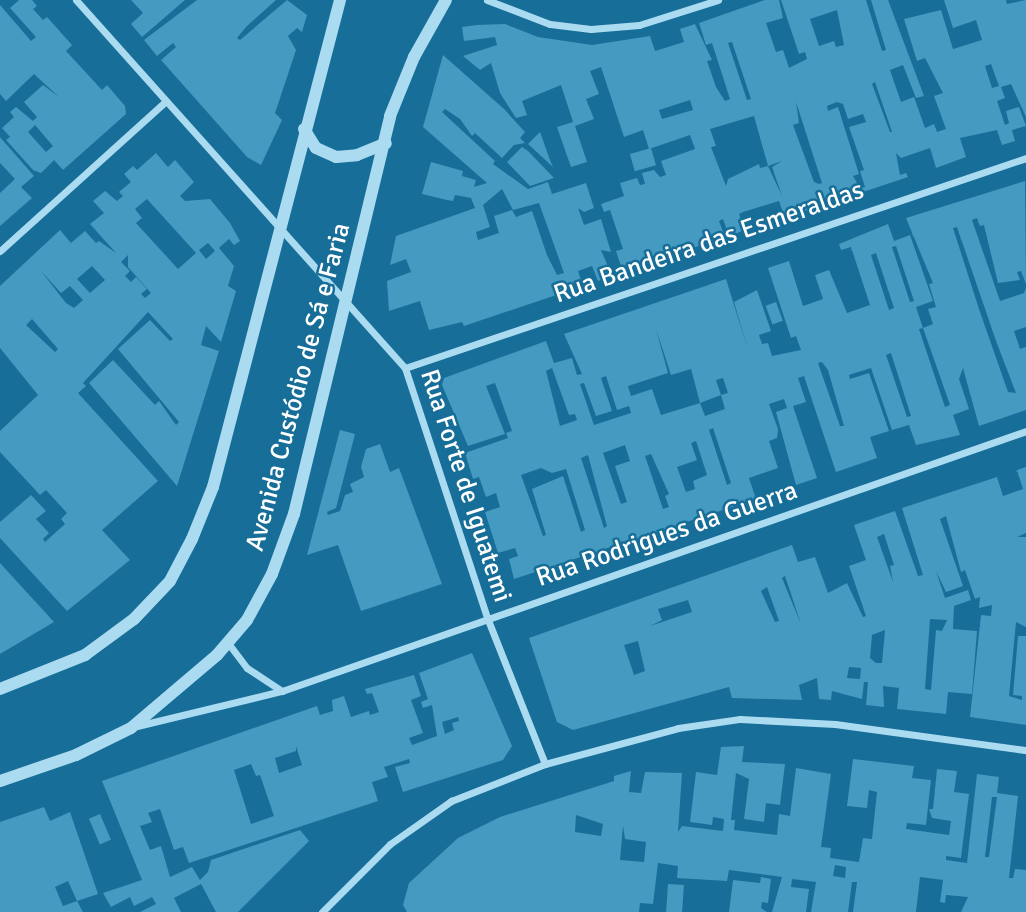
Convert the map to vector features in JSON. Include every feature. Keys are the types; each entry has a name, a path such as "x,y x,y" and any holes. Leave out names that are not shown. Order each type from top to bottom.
{"street":[{"name":"Rua Forte de Iguatemi","path":"76,0 277,229 405,368 488,620 545,764"},
{"path":"0,689 85,655 134,619 170,581 213,487 277,229 340,0"},
{"name":"Avenida Custódio de Sá e Faria","path":"0,781 76,755 131,728 228,643 272,574 294,514 386,143 390,116 414,57 446,0"},
{"path":"487,0 550,24 591,29 639,25 718,0"},
{"path":"0,251 165,102"},
{"path":"304,130 316,148 335,157 357,155 386,143"},
{"name":"Rua Bandeira das Esmeraldas","path":"405,368 1026,158"},
{"name":"Rua Rodrigues da Guerra","path":"131,728 282,691 1026,431"},
{"path":"228,643 247,668 282,691"},
{"path":"321,912 390,844 451,801 545,764 678,728 740,719 835,724 1026,750"}],"building":[{"path":"19,0 32,0 37,6 33,9 43,20 47,17 72,45 66,51 102,90 107,85 125,106 126,114 63,170 54,160 41,173 33,170 6,140 10,137 2,128 14,117 10,112 16,107 33,121 37,117 24,102 43,85 59,97 34,74 6,101 0,94 0,5 31,41 36,37 10,8","holes":["35,125 53,146 46,152 28,132"]},
{"path":"131,0 185,0 142,37 131,24 143,13"},
{"path":"197,0 276,0 246,27 237,38 240,40 287,0 307,15 302,32 297,28 288,36 296,50 275,113 282,120 261,165 247,157 161,60 176,47 173,43 157,56 144,40"},
{"path":"765,0 779,0 783,18 766,23 776,52 783,50 789,68 807,59 805,52 799,54 781,0 866,0 882,51 886,50 871,0 888,0 924,96 916,98 903,65 890,70 901,102 914,97 925,128 934,124 937,132 946,129 934,96 943,93 925,58 917,61 904,19 941,10 953,49 982,40 976,20 953,28 944,0 1006,0 1007,4 1026,0 1026,117 1011,84 1001,87 1005,98 997,101 1005,125 1009,123 1006,111 1019,107 1026,126 1012,130 1015,141 1002,145 997,130 960,138 966,157 936,168 930,148 901,158 896,153 900,175 906,173 908,177 785,218 779,201 743,212 739,214 745,230 729,236 723,219 719,221 725,237 623,272 616,251 623,249 610,210 604,212 601,204 624,196 620,183 637,178 640,185 645,184 642,173 654,170 660,177 666,175 661,161 695,149 690,135 649,149 643,130 624,137 601,67 590,71 599,94 586,99 594,119 575,126 587,162 571,167 557,127 573,122 561,85 522,101 527,115 516,118 500,93 491,63 480,70 463,56 497,45 495,37 464,41 462,27 505,24 538,37 592,45 650,36 655,51 684,42 680,29 695,24 712,60 707,61 716,87 725,101 730,99 712,43 706,45 699,23","holes":["837,10 844,45 836,47 834,41 819,46 810,19","732,42 751,99 747,100 728,43","991,64 999,86 992,88 985,66","875,82 892,132 872,84","690,100 693,110 662,119 659,110","796,102 822,183 814,182 793,125 799,123","837,102 843,104 848,119 863,114 866,122 849,127 864,170 860,171 865,187 860,188 853,176 859,174 838,107 828,111 827,106","754,116 768,166 760,168 759,164 728,179 726,186 711,147 716,146 710,129","782,161 772,167 782,196 768,166"]},
{"path":"443,55 504,109 525,132 520,138 525,143 514,145 502,158 475,133 472,136 460,119 445,109 442,112 495,161 493,164 528,189 548,182 552,194 586,183 594,208 584,212 578,208 584,225 601,219 611,252 601,250 612,276 598,281 592,266 578,271 583,286 464,326 462,322 429,330 420,301 389,311 387,281 411,272 406,259 390,265 396,236 475,208 471,198 455,195 453,201 422,194 431,162 463,171 462,176 476,180 474,187 487,183 423,127","holes":["502,189 513,210 539,203 564,273 557,275 532,211 516,217 512,210 494,216 499,233 478,240 476,232 490,227 483,205"]},
{"path":"540,132 550,160 553,167 528,144"},
{"path":"0,137 34,176 21,187 32,198 0,226 0,193 15,179 0,163"},
{"path":"522,147 554,178 530,186 507,162"},
{"path":"651,148 656,165 635,171 630,154"},
{"path":"156,153 168,167 175,160 194,182 180,196 185,201 210,199 230,223 240,241 234,245 229,239 219,248 234,266 228,286 236,291 221,342 206,326 201,345 219,351 177,486 89,383 113,360 155,405 159,401 176,425 179,422 118,349 150,320 170,341 173,339 148,312 83,383 86,386 78,393 158,481 102,530 130,560 67,611 0,538 0,522 31,495 46,511 36,519 49,533 43,539 45,542 65,524 61,519 67,513 46,490 40,495 0,452 0,431 38,395 0,348 0,286 60,230 71,243 85,231 96,243 99,241 116,253 90,224 104,213 93,201 105,191 117,201 123,196 119,192 131,182 124,174 133,166 137,170","holes":["147,199 196,253 178,269 136,223 142,218 135,209","208,243 215,251 206,259 199,250","128,255 128,267 151,293 145,298 141,294 147,289 136,277 131,282 125,276 130,271 121,262","92,266 105,280 90,293 77,279","41,271 61,293 70,286 83,300 74,308 66,303","32,319 58,349 55,352 26,325"]},
{"path":"1025,181 1026,284 1021,271 1017,272 1020,280 998,283 984,225 980,226 977,218 972,220 1000,301 1024,293 1026,288 1026,327 1014,331 1020,349 1026,347 1026,410 979,426 963,368 959,379 969,409 953,415 960,435 916,445 909,425 892,430 871,368 849,375 850,379 869,373 889,431 870,437 877,458 836,472 804,376 798,378 806,402 793,406 817,478 796,485 776,412 787,408 784,399 769,404 778,429 777,438 769,441 778,468 749,478 756,499 514,579 509,559 518,556 515,548 498,553 485,512 500,507 496,493 486,497 479,477 473,479 465,453 508,438 506,433 512,431 495,383 486,386 505,434 468,446 442,385 444,378 546,341 554,363 572,358 577,375 582,374 564,334 726,279 748,350 734,302 757,290 771,331 759,335 762,344 768,343 772,356 801,350 796,336 791,338 768,268 789,261 803,306 823,299 815,275 829,270 847,313 870,305 851,247 841,250 839,244 888,224 894,241 910,235 933,301 916,307 923,328 933,324 928,309 936,307 929,284 933,283 906,218","holes":["957,227 1016,393 1008,392 979,309 953,228","896,246 914,301 910,302 892,247","876,253 894,308 889,310 871,255","923,328 950,405 945,407 919,329","656,329 671,375 691,369 700,403 661,415 652,389 631,396 628,386 668,373","891,353 911,416 907,417 886,355","822,362 828,370 844,426 840,426 818,363","552,368 569,415 575,414 577,420 560,426 546,371","606,376 617,410 629,406 631,413 594,425 580,384 584,383 596,416 612,411 601,378","723,378 728,393 721,395 716,380","721,395 725,409 705,416 700,403","713,428 731,483 727,485 709,430","696,441 707,475 693,481 695,489 686,492 677,467 697,460 691,443","625,445 630,461 615,466 627,502 621,504 603,453","651,454 669,494 665,496 669,507 663,509 645,456","588,455 607,526 604,528 581,458","541,468 552,473 566,469 585,530 581,532 563,476 532,489 546,535 543,536 521,475"]},
{"path":"776,302 783,321 773,325 766,306"},
{"path":"340,430 355,434 336,508 327,512 328,515 340,511 345,495 353,492 350,484 364,477 361,467 366,449 380,444 390,472 399,468 442,584 361,611 338,545 307,555"},
{"path":"1026,467 1026,533 1017,537 1026,537 1026,627 1016,622 1009,696 1022,700 1022,696 1013,695 1018,636 1026,636 1026,725 970,717 981,615 991,616 992,605 979,608 980,597 975,599 965,570 961,572 946,516 940,519 963,586 946,592 936,571 945,598 968,590 971,600 954,606 953,629 977,631 972,694 948,692 946,714 897,709 899,688 883,686 884,707 866,705 868,682 864,682 862,699 832,691 831,700 819,699 817,678 799,685 802,700 732,698 729,687 573,730 557,722 529,638 792,545 798,562 815,557 828,593 847,583 863,617 866,616 849,566 866,560 854,525 895,511 918,576 923,575 902,508 997,477 1003,496 1023,489 1017,470","holes":["884,534 894,565 890,566 893,582 877,537","785,576 801,624 782,578","767,587 779,621 775,622 761,591","688,600 692,612 650,626 662,620 658,609","930,619 947,620 942,631 936,630 931,690 925,689","885,630 882,663 876,663 870,658 872,635","638,641 645,671 634,675 624,645","849,667 861,668 860,679 847,678"]},
{"path":"0,563 54,622 0,654"},
{"path":"472,653 512,746 503,760 403,792 395,767 410,763 409,759 384,767 388,777 372,782 378,801 189,863 183,847 174,850 160,809 148,813 152,822 140,826 150,850 161,846 170,877 192,867 200,880 208,872 211,860 300,830 309,841 238,912 216,912 201,884 174,898 181,912 140,912 156,904 152,897 134,906 130,897 111,907 103,893 142,880 102,781 317,706 320,715 333,711 332,700 344,696 351,717 369,711 370,715 379,712 372,693 367,694 365,689 414,675 421,696 411,700 423,733 409,738 412,745 437,736 432,705 423,708 421,702 428,699 419,673","holes":["458,717 459,721 452,723 454,730 445,734 442,722","296,746 302,765 279,773 275,758 296,751","251,764 256,776 260,775 274,816 251,824 234,770"]},
{"path":"744,746 742,762 785,764 780,805 766,803 764,822 744,819 749,779 736,773 731,820 735,820 734,830 777,835 779,814 790,816 796,768 831,774 821,847 831,848 830,858 859,862 863,838 872,839 877,792 869,790 867,808 847,806 853,759 914,766 912,778 931,780 926,825 907,823 906,829 949,835 951,821 932,818 929,809 933,809 937,769 957,771 954,792 969,794 961,858 946,856 946,860 967,863 977,774 999,777 997,793 1018,796 1009,878 1013,878 1015,869 1026,870 1026,912 961,912 968,897 946,895 945,903 940,902 943,880 920,877 916,912 853,912 857,882 852,882 848,912 811,912 816,882 792,879 791,887 809,889 806,912 772,912 782,877 729,870 727,881 677,878 678,866 658,863 653,904 640,903 639,912 407,912 403,905 409,883 458,838 500,817 614,781 614,776 631,771 629,792 641,793 645,772 682,773 678,832 682,826 723,831 724,819 713,817 712,825 690,822 696,772 717,775 721,747","holes":["992,797 997,797 989,857 985,857","576,815 603,824 601,836 575,832","623,826 625,839 646,842 644,862 620,860","835,865 846,867 845,878 833,876"]},
{"path":"44,807 50,821 70,812 98,894 77,901 83,912 0,912 0,822","holes":["68,881 77,901 63,906 55,887"]},
{"path":"100,814 111,840 100,844 89,819"},
{"path":"761,877 771,879 768,903 762,902 761,908 767,912 729,912 733,880 760,883"},
{"path":"668,884 684,885 682,912 666,912"}]}
